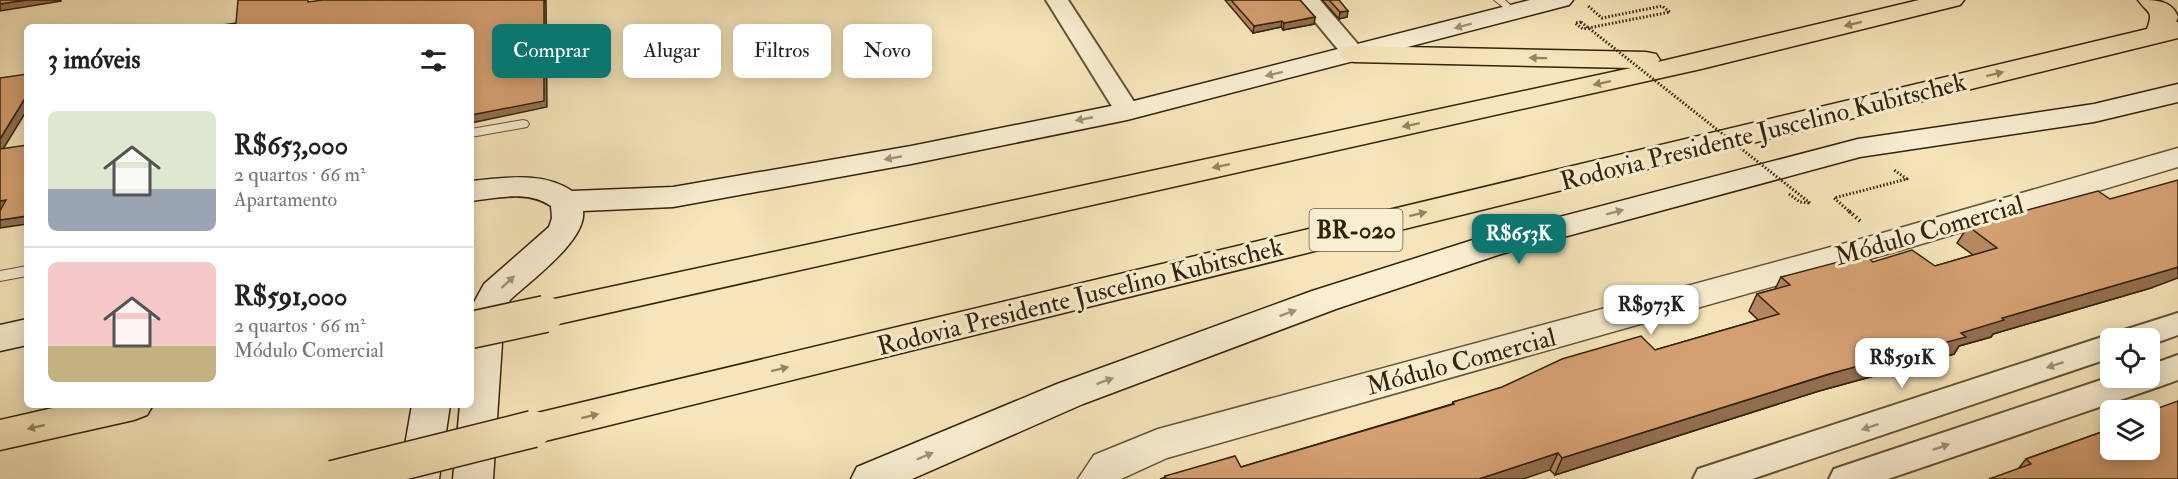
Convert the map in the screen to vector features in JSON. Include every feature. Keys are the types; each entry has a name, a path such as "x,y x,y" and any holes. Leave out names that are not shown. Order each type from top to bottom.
{"highway":[{"path":"474,329 1701,61 1951,0"},
{"path":"2151,0 2163,10 2169,32"},
{"name":"Rodovia Presidente Juscelino Kubitschek","path":"333,479 2169,32"},
{"path":"1354,54 1701,61"},
{"path":"0,435 121,408"}],"main road":[{"path":"474,190 521,186 549,190 566,202 673,197 911,155 1127,111 1354,54 1506,6 1560,0"},
{"path":"872,479 1070,394 1324,300 1491,246 1858,148 2094,112 2178,93"},
{"name":"Módulo Comercial","path":"1098,479 1108,466 1158,445 1886,243 2178,157"},
{"path":"472,479 486,313 496,293 563,232 568,218 566,202"},
{"path":"0,338 24,333"},
{"path":"418,479 430,408"}],"street":[{"path":"1057,0 1127,111"},
{"path":"1308,0 1354,54"},
{"path":"2160,330 2178,324"},
{"path":"1710,479 2100,349"},
{"path":"2160,373 2178,367"},
{"path":"1819,444 1849,478 2115,388"}],"lane":[{"path":"474,132 523,124"},
{"path":"0,276 24,271"}],"path":[{"path":"1580,0 1602,18 1662,6 1670,12 1583,29 1575,23 1581,22 1684,106 1810,203 1800,202 1789,194 1801,191"},
{"path":"1886,243 1834,198 1907,179 1892,168"}],"building":[{"path":"0,0 26,0 0,4"},
{"path":"238,0 308,0 308,2 323,0 544,0 544,24 492,24 492,78 544,78 544,101 474,114 474,24 229,24 236,23"},
{"path":"1231,0 1300,0 1315,17 1254,26"},
{"path":"1329,0 1339,0 1348,11 1340,12"},
{"path":"24,74 24,100 0,139 0,78"},
{"path":"24,145 24,216 0,220 0,211 6,200 0,201 0,149"},
{"path":"2178,180 2178,267 2002,318 2004,320 1961,333 1966,337 1829,374 1562,458 1558,453 1479,479 1160,479 1235,456 1241,467 1454,404 1453,402 1502,387 1562,359 1641,336 1655,350 1779,314 1757,294 1790,285 1781,277 1865,255 1873,262 1912,250 1935,266 1997,248 1968,226 2098,191 2110,199"},
{"path":"2178,401 2178,479 1989,479 2031,464 2026,459 2100,433 2100,460 2160,460 2160,407"}]}
